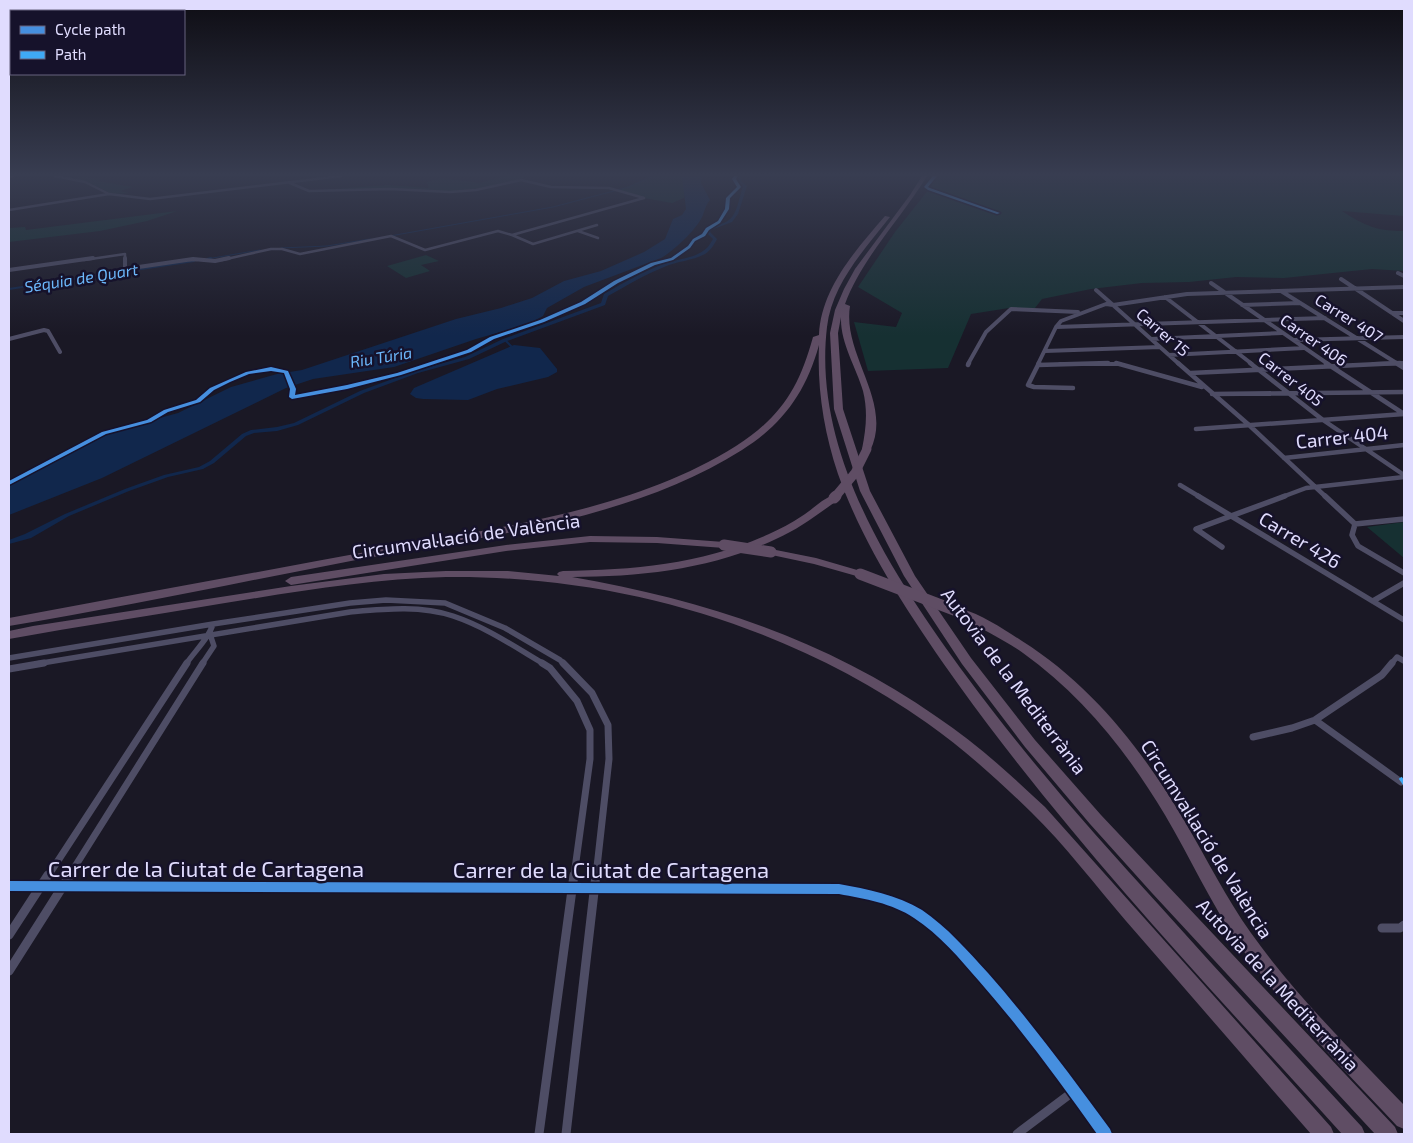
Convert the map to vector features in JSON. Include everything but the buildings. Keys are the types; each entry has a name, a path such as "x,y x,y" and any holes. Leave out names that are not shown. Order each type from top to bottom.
{"highway":[{"name":"Autovia de la Mediterrània","path":"878,229 847,267 829,302 823,325 821,373 824,404 839,461 855,502 884,560 922,624 1003,735 1058,804 1355,1134"},
{"name":"Autovia de la Mediterrània","path":"887,229 867,254 850,282 841,303 834,331 834,374 838,404 853,461 870,501 920,591 967,660 1024,735 1129,858 1388,1134"},
{"path":"499,575 518,573 582,574 633,572 701,561 767,540 797,525 828,504 840,493 856,473 867,450 871,424 869,398 844,324 846,303 853,284 850,282"},
{"path":"9,622 526,525 576,514 635,496 712,463 757,434 778,417 801,385 812,358 818,329 823,325"},
{"name":"Circumval·lació de València","path":"9,627 506,548 590,539 657,540 724,545 771,552 860,574 916,594 962,614 1003,635 1050,667 1082,696 1119,735 1146,772 1171,811 1228,913 1254,953 1295,1005 1404,1119"},
{"name":"Circumval·lació de València","path":"9,635 348,582 447,574 499,575 573,582 651,596 716,612 791,641 852,670 918,711 995,770 1040,811 1324,1134"}],"street":[{"path":"512,236 535,229"},
{"path":"9,270 125,254 125,269 192,259 201,262 281,249 294,254 300,254 391,236 425,250 498,231 533,244 584,229"},
{"path":"578,231 598,238"},
{"path":"1398,272 1404,274"},
{"path":"1341,279 1404,321"},
{"name":"Carrer 406","path":"1211,283 1368,392 1404,414"},
{"name":"Carrer 15","path":"1113,305 1187,294 1404,287"},
{"path":"1096,290 1113,305"},
{"name":"Carrer 407","path":"1279,290 1404,368"},
{"name":"Carrer 405","path":"1165,297 1323,420 1404,476"},
{"path":"1242,305 1302,303"},
{"path":"1073,388 1034,387 1028,385 1056,327 1066,318 1106,304 1113,305"},
{"name":"Carrer 15","path":"1113,305 1249,425 1355,524"},
{"path":"968,365 986,332 1012,309 1083,312"},
{"path":"1392,313 1404,312"},
{"path":"1056,327 1262,318 1325,318"},
{"path":"9,339 44,330 48,331 60,352"},
{"path":"1151,339 1282,333"},
{"path":"1293,340 1404,337"},
{"path":"1045,351 1160,347"},
{"path":"1169,354 1304,348"},
{"path":"1190,373 1404,363"},
{"path":"1038,365 1115,364 1204,387"},
{"path":"1212,394 1404,392"},
{"path":"1196,429 1404,414"},
{"name":"Carrer 404","path":"1284,458 1404,445"},
{"path":"1222,547 1196,529 1314,486 1404,476"},
{"name":"Carrer 426","path":"1180,486 1404,620"},
{"path":"1404,518 1355,524 1352,535 1358,546 1404,573"},
{"path":"1373,601 1404,583"},
{"path":"9,658 213,624 350,604 386,600 420,600 445,603 463,609 505,628 560,660 592,693 608,725 609,759 566,1134"},
{"path":"9,669 350,612 411,609 453,616 496,635 550,668 577,701 590,730 590,759 539,1134"},
{"path":"9,935 198,646 210,634 213,624"},
{"path":"9,971 214,646 210,634"},
{"path":"1253,737 1292,728 1315,720 1382,675 1396,656 1404,661"},
{"path":"1315,720 1401,782"},
{"name":"Carrer de la Ciutat de Cartagena","path":"9,886 839,889 885,899 917,914 948,938 1005,1001 1105,1134"},
{"path":"1382,928 1400,928 1404,925"},
{"path":"1017,1134 1074,1091"}],"green space":[{"path":"9,229 108,229 9,242"},
{"path":"897,229 1383,229 1404,231 1404,271 1372,269 1284,278 1236,277 1189,282 1142,283 1091,289 1042,299 1035,308 1009,308 971,314 948,368 868,371 854,322 896,327 902,313 858,287"},
{"path":"426,255 439,261 421,265 430,271 406,278 387,266"},
{"path":"1404,522 1404,558 1367,527"}],"water":[{"name":"Riu Túria","path":"669,229 693,229 685,239 661,258 584,287 547,308 543,316 528,324 476,339 394,367 313,379 286,388 102,478 9,515 9,485 116,430 178,413 231,387 277,374 302,370 456,319 532,298 564,281 601,271 644,252 665,239"},
{"path":"514,345 540,348 557,369 557,372 548,377 497,389 468,400 423,399 416,398 410,394 414,388"}],"waterway":[{"name":"Séquia de Quart","path":"390,236 427,229"},
{"path":"9,542 28,536 67,515 127,490 166,476 201,468 212,462 244,435 253,431 277,429 296,424 362,392 416,372 467,358 505,340 603,304 606,295 641,276 669,263 692,258 706,251 715,239 708,232 710,229"},
{"name":"Séquia de Quart","path":"281,248 327,246 370,239"},
{"name":"Séquia de Quart","path":"211,258 207,259 260,250"},
{"name":"Séquia de Quart","path":"9,289 194,261"},
{"path":"505,340 511,346"}],"cycle path":[{"path":"9,483 104,433 149,421 166,411 198,401 212,389 248,373 271,369 286,372 293,389 292,397 347,387 399,374 469,351 492,338 542,321 583,303 616,282 653,264 672,259 689,247 694,240 704,235 707,229"},
{"path":"9,886 839,889 870,895 899,904 918,914 935,927 957,949 996,991 1029,1031 1105,1134"}]}
